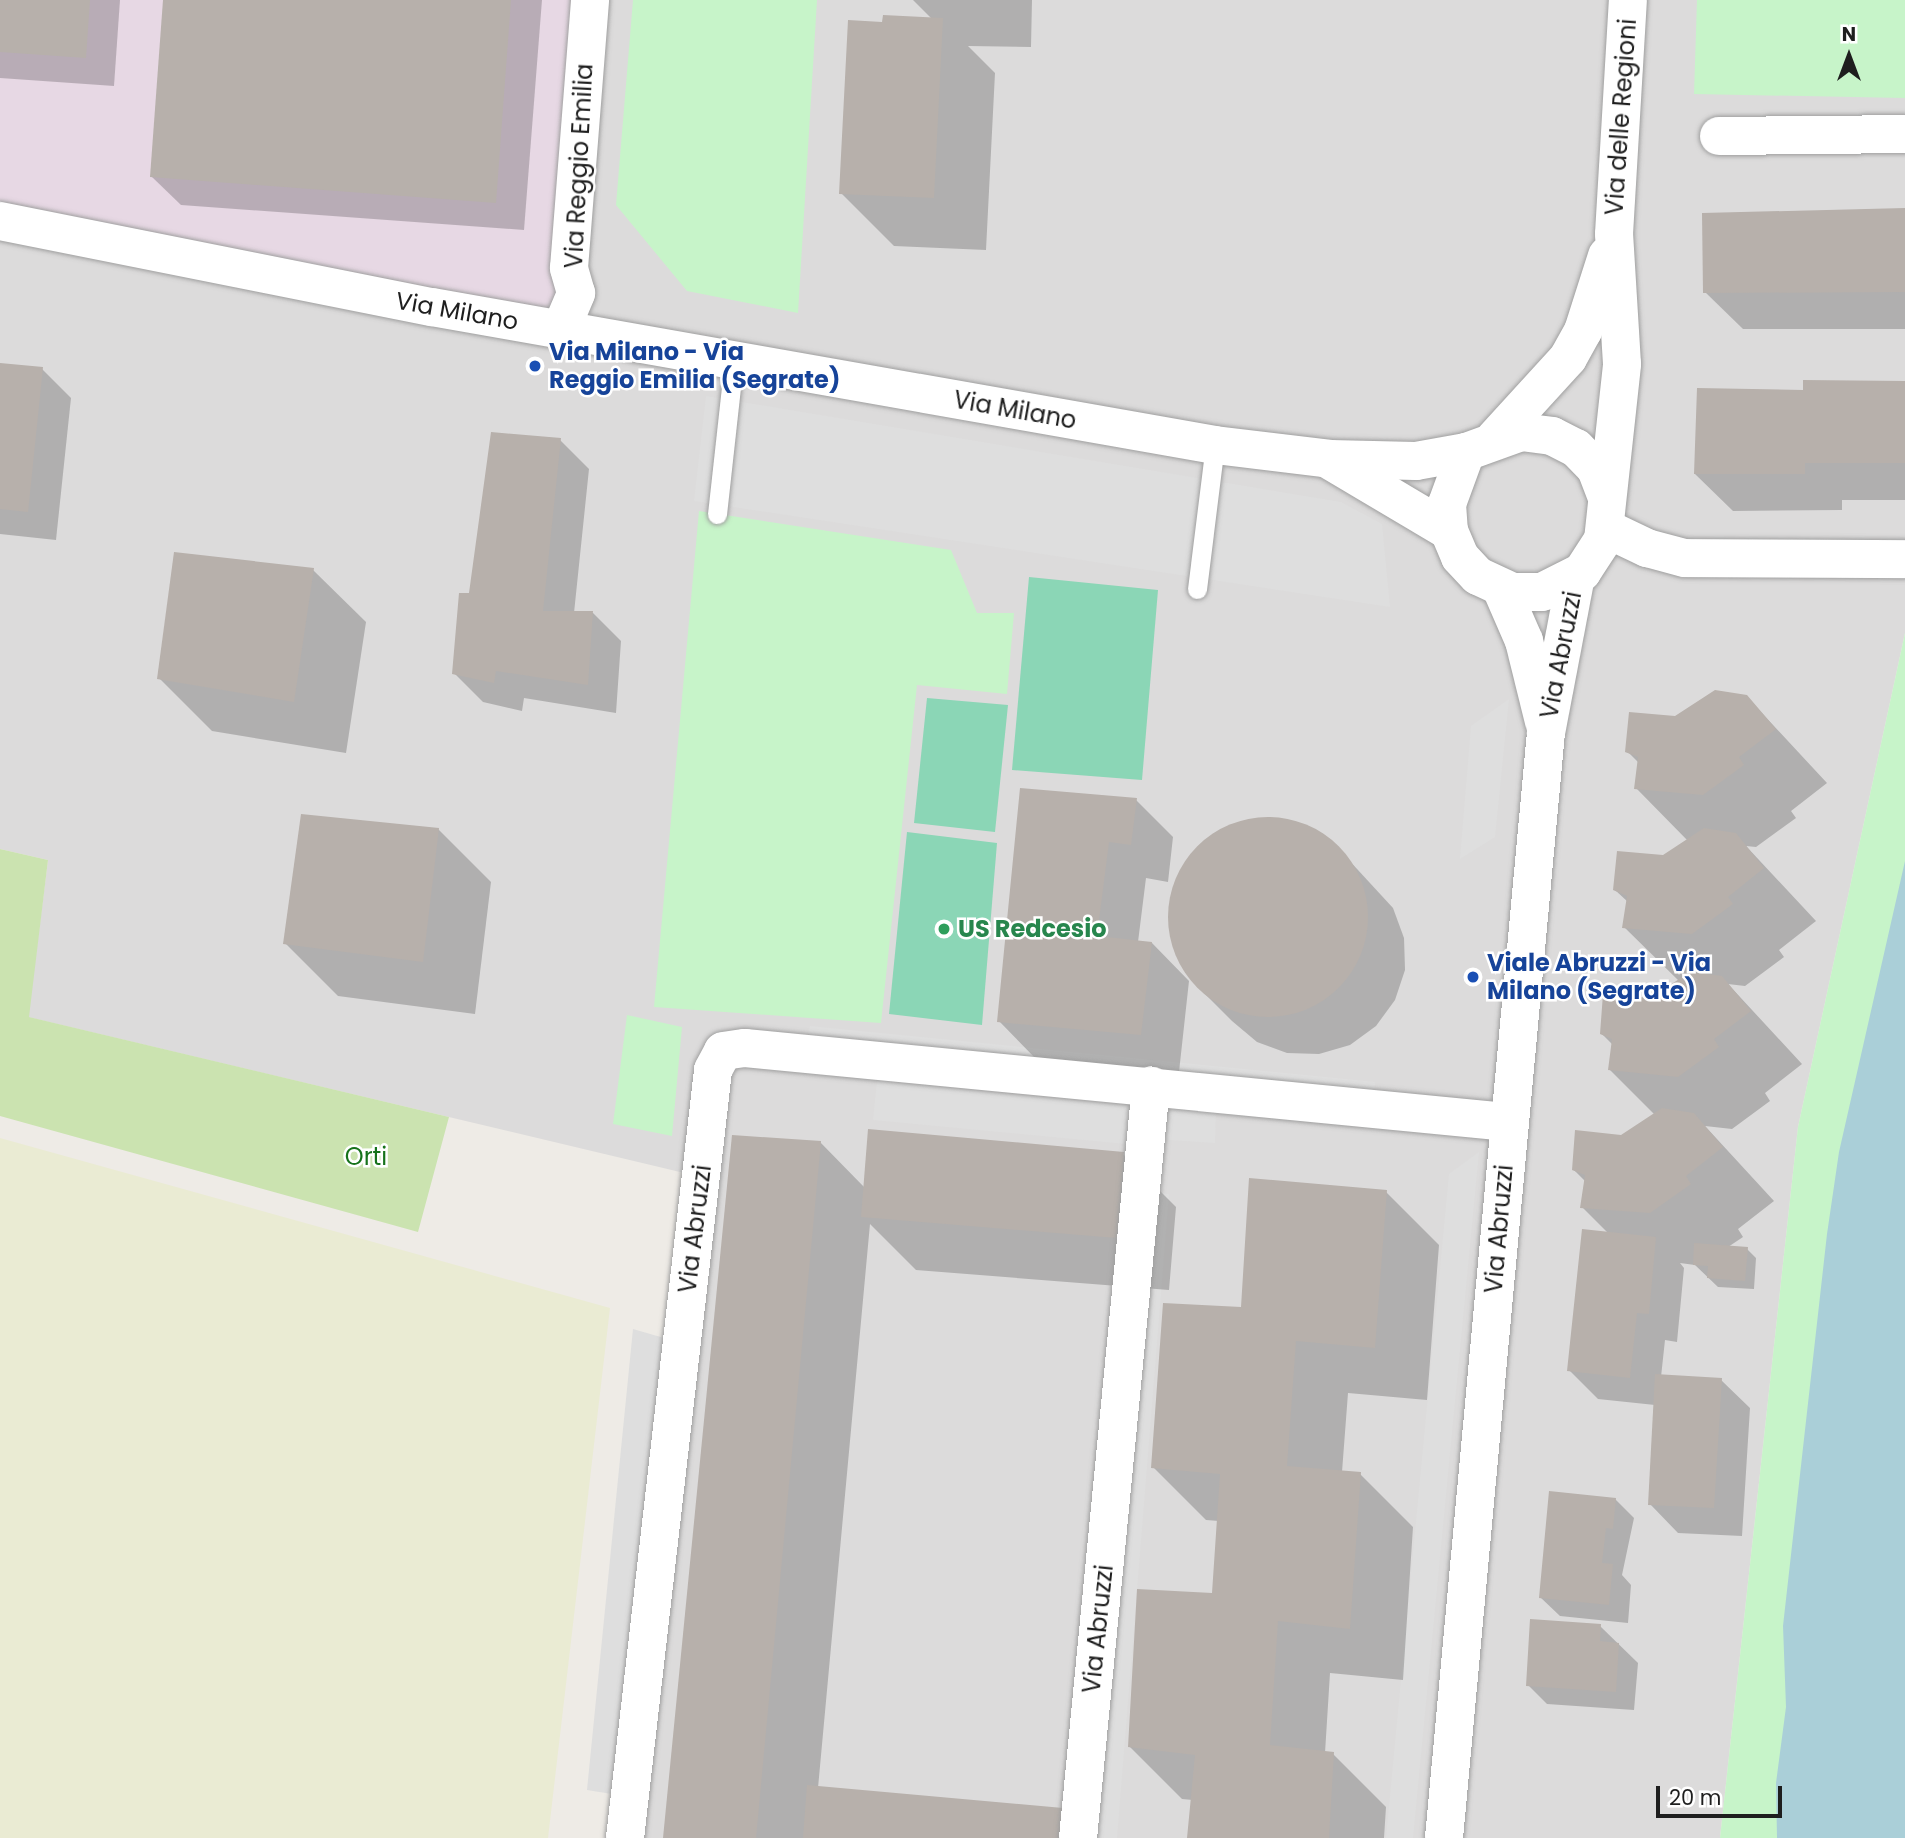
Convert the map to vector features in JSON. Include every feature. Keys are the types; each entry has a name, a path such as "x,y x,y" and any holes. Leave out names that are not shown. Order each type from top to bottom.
{"street":[{"name":"Via Reggio Emilia","path":"561,329 576,293 569,268 590,0"},
{"name":"Via delle Regioni","path":"1614,233 1629,0"},
{"path":"1719,136 1905,134"},
{"name":"Via Milano","path":"0,221 561,329 1215,445 1330,460 1416,461 1481,445"},
{"path":"1614,233 1622,365 1606,511 1595,556 1576,576 1542,592 1501,588 1478,576 1460,557 1449,531 1447,504 1481,445 1568,358 1583,331 1614,233"},
{"path":"1481,445 1521,432 1552,436 1576,448 1589,462 1606,511 1647,548 1685,558 1905,559"},
{"path":"1330,460 1449,531"},
{"name":"Via Abruzzi","path":"1444,1838 1546,733 1576,576"},
{"name":"Via Abruzzi","path":"1501,588 1524,641 1546,733"},
{"name":"Via Abruzzi","path":"625,1838 716,1059 723,1051 745,1048 1508,1122"},
{"name":"Via Abruzzi","path":"1078,1838 1151,1086"}],"lane":[{"path":"717,514 734,360"},
{"path":"1197,589 1215,445"}],"shaded area":[{"path":"0,0 587,0 561,329 0,221"},
{"path":"590,0 1905,0 1905,633 1798,1127 1720,1838 625,1838 701,1177 28,1017 48,860 0,849 0,221"},
{"path":"706,396 1341,502 1382,524 1390,607 694,501"},
{"path":"1509,699 1495,837 1460,859 1471,726"},
{"path":"810,1026 1375,1082 1374,1101 806,1046"},
{"path":"877,1081 1129,1106 1126,1144 873,1120"},
{"path":"1157,1105 1216,1108 1215,1143 1154,1139"},
{"path":"1479,1152 1413,1838 1386,1838 1449,1174"},
{"path":"1146,1192 1169,1194 1117,1838 1084,1838"},
{"path":"633,1329 671,1340 624,1796 587,1790"}],"green space":[{"path":"633,0 817,0 798,313 687,291 616,205"},
{"path":"1697,0 1905,0 1905,98 1694,94"},
{"path":"699,511 951,550 977,613 1014,613 1007,694 917,685 881,1023 654,1007"},
{"path":"1029,577 1158,590 1142,780 1012,770"},
{"path":"1905,633 1905,1838 1720,1838 1798,1127"},
{"path":"927,698 1008,705 995,832 914,823"},
{"name":"US Redcesio","path":"907,832 997,843 982,1025 889,1014"},
{"name":"Orti","path":"0,849 48,860 29,1017 449,1117 418,1232 0,1116"},
{"path":"627,1015 682,1027 672,1136 613,1124"},
{"path":"0,1138 610,1308 548,1838 0,1838"}],"water":[{"path":"1905,861 1905,1838 1777,1838 1776,1783 1786,1707 1783,1626 1827,1234 1839,1152"}],"building":[{"path":"0,0 90,0 86,58 0,52"},
{"path":"163,0 511,0 496,203 150,177"},
{"path":"883,15 943,18 934,198 839,194 848,20 882,22"},
{"path":"1905,208 1905,292 1703,293 1702,213"},
{"path":"0,363 43,367 28,512 0,509"},
{"path":"1803,380 1905,381 1905,463 1805,463 1805,474 1694,474 1697,388 1803,390"},
{"path":"491,432 561,438 543,611 593,611 588,685 496,671 494,683 452,674 459,593 469,593"},
{"path":"174,552 314,568 294,702 157,679"},
{"path":"1715,690 1747,695 1776,729 1739,757 1744,765 1703,795 1634,789 1638,757 1625,752 1629,712 1675,716"},
{"path":"1020,788 1137,798 1131,845 1109,842 1097,936 1152,942 1141,1035 997,1022"},
{"path":"301,814 439,828 423,962 283,944"},
{"path":"1268,817 1306,825 1339,846 1360,879 1368,917 1360,955 1339,988 1306,1009 1268,1017 1230,1009 1197,988 1176,955 1168,917 1176,879 1197,846 1230,825"},
{"path":"1704,828 1736,833 1764,868 1728,897 1733,904 1692,934 1622,928 1627,896 1613,890 1617,851 1663,855"},
{"path":"1690,972 1722,976 1751,1011 1714,1039 1719,1047 1678,1077 1608,1070 1612,1039 1600,1034 1603,994 1650,998"},
{"path":"1662,1108 1694,1113 1723,1147 1686,1176 1691,1184 1650,1213 1580,1208 1585,1175 1572,1170 1575,1130 1621,1135"},
{"path":"868,1129 1124,1152 1117,1238 861,1217"},
{"path":"732,1135 821,1141 756,1838 663,1838"},
{"path":"1249,1178 1387,1190 1375,1348 1296,1341 1287,1466 1361,1472 1350,1629 1278,1621 1270,1745 1334,1752 1329,1838 1187,1838 1195,1755 1128,1747 1137,1589 1212,1593 1220,1474 1151,1468 1163,1303 1241,1307"},
{"path":"1582,1229 1656,1237 1649,1314 1637,1313 1630,1378 1567,1371"},
{"path":"1694,1243 1748,1247 1745,1281 1707,1278 1708,1266 1693,1265"},
{"path":"1655,1374 1722,1378 1714,1508 1648,1505"},
{"path":"1549,1491 1616,1498 1613,1529 1606,1528 1602,1563 1613,1564 1609,1605 1539,1598"},
{"path":"1530,1619 1601,1624 1600,1641 1619,1643 1616,1692 1526,1686"},
{"path":"807,1785 1063,1808 1061,1838 803,1838"}],"place":[{"name":"Via Milano - Via Reggio Emilia (Segrate)","path":"535,366"},
{"name":"US Redcesio","path":"944,929"},
{"name":"Viale Abruzzi - Via Milano (Segrate)","path":"1473,977"}]}
